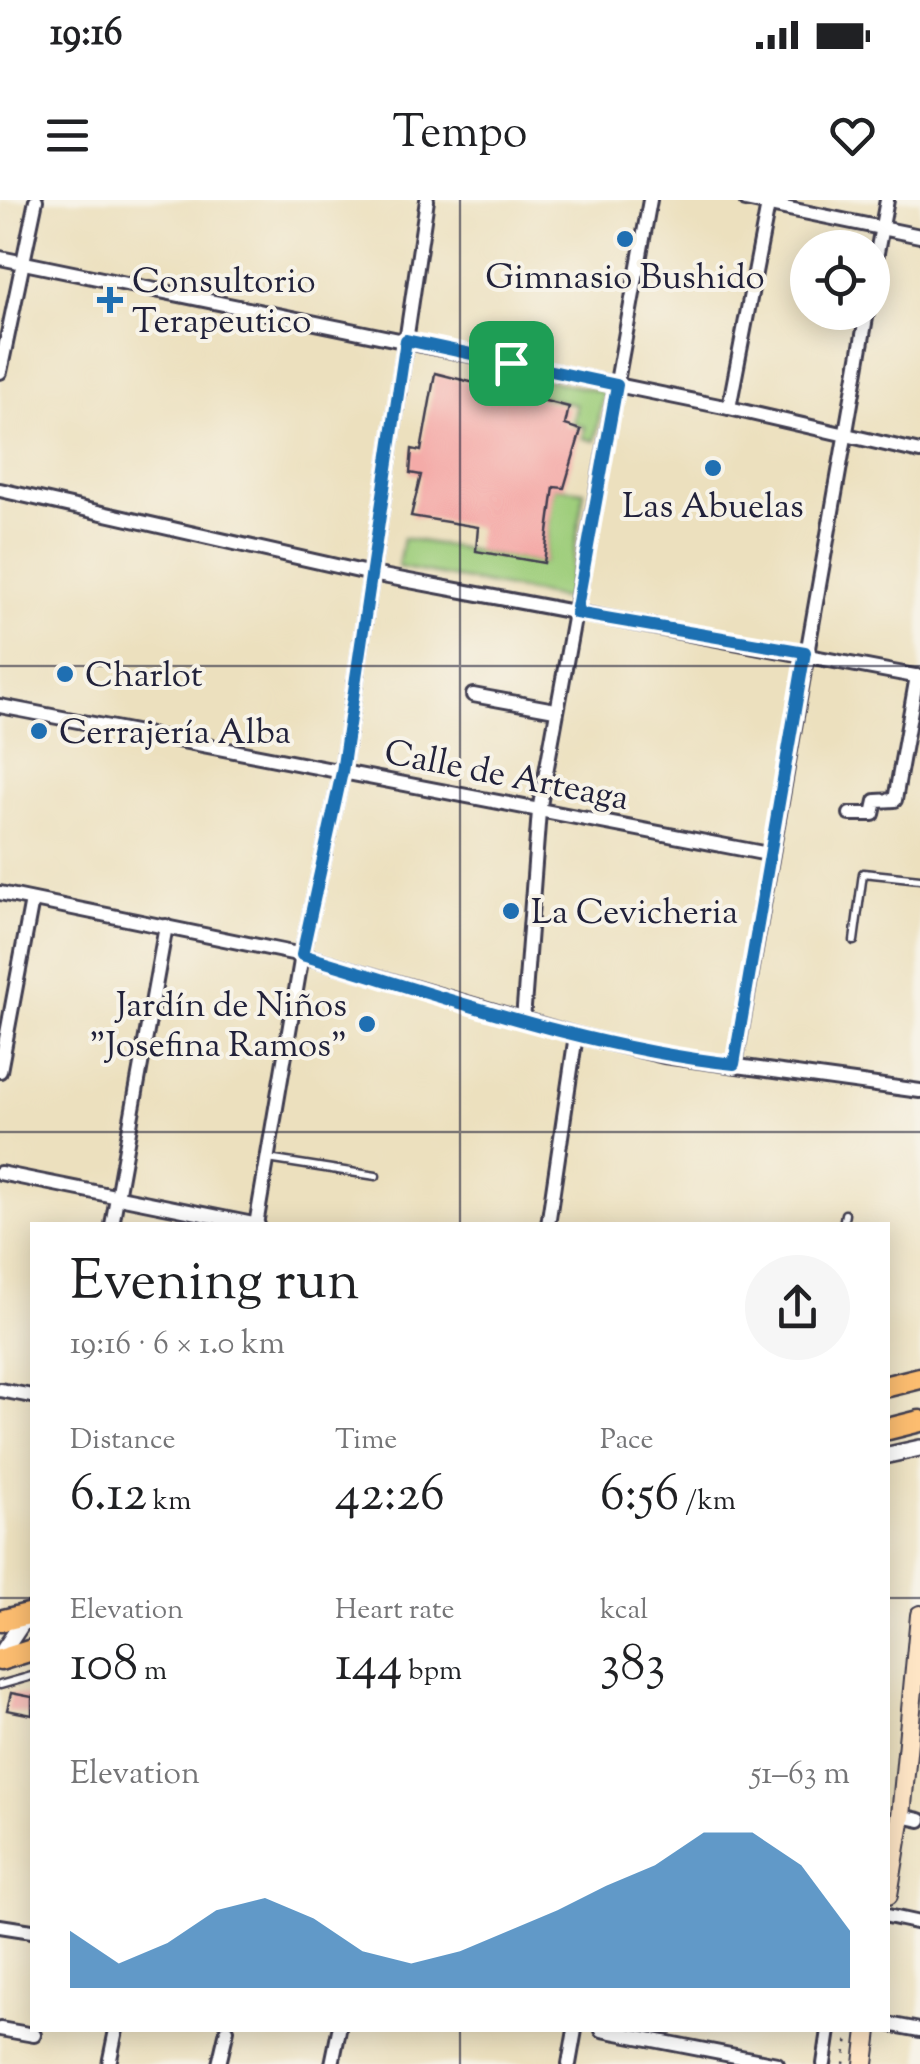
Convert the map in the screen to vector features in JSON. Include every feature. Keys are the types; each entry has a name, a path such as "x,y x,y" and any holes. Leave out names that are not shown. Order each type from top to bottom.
{"main road":[{"path":"890,1386 920,1378"},
{"path":"890,1428 920,1421"},
{"path":"0,1621 30,1608"},
{"path":"890,1885 907,1808 920,1615"},
{"path":"0,1658 30,1650"},
{"path":"864,2064 868,2032"}],"street":[{"path":"0,372 36,200"},
{"path":"257,1222 302,955 342,772 427,200"},
{"path":"523,1020 539,810 650,200"},
{"path":"746,200 920,236"},
{"path":"882,228 887,200"},
{"path":"729,408 768,205"},
{"path":"0,258 729,408 920,452"},
{"path":"734,1064 863,330"},
{"path":"0,490 372,574 805,652 918,677 895,800 876,801 872,814 850,814"},
{"path":"473,695 555,710"},
{"name":"Calle de Arteaga","path":"0,706 768,854"},
{"path":"0,893 302,955 576,1036 664,1056 920,1090"},
{"path":"0,1071 32,900"},
{"path":"112,1222 166,926"},
{"path":"548,1222 576,1036"},
{"path":"0,1172 242,1222"},
{"path":"0,1390 30,1396"},
{"path":"890,1455 920,1448"},
{"path":"0,1658 30,1610"},
{"path":"907,1808 920,1820"},
{"path":"890,1916 920,1924"},
{"path":"0,1926 30,1931"},
{"path":"890,2024 920,2030"},
{"path":"0,2029 34,2035"},
{"path":"109,2064 116,2032"},
{"path":"219,2064 226,2032"},
{"path":"332,2064 339,2032"},
{"path":"569,2064 575,2032"},
{"path":"612,2032 777,2064"},
{"path":"824,2064 829,2032"}],"lane":[{"path":"854,941 863,873 920,878"},
{"path":"267,1158 376,1176"},
{"path":"843,1222 844,1214"},
{"path":"0,1685 30,1677"}],"path":[{"path":"844,2064 848,2032"}],"green space":[{"path":"522,375 604,392 595,441 583,438 585,427 573,424 576,405 519,390"},
{"path":"554,487 584,491 567,599 398,567 403,538 544,563"}],"building":[{"path":"435,373 569,407 565,425 581,430 564,488 554,487 544,563 476,551 478,527 411,516 421,475 410,473 412,449 421,451"},
{"path":"11,1693 30,1697 30,1715 7,1710"}],"place":[{"name":"Gimnasio Bushido","path":"625,239"},
{"name":"Consultorio Terapeutico","path":"110,300"},
{"name":"Las Abuelas","path":"713,468"},
{"name":"Charlot","path":"65,674"},
{"name":"Cerrajería Alba","path":"39,731"},
{"name":"La Cevicheria","path":"511,911"},
{"name":"Jardín de Niños \"Josefina Ramos\"","path":"367,1024"}],"route":[{"path":"406,340 511,363 617,385 576,613 805,652 734,1064 664,1056 576,1036 302,955 342,772 406,340"}]}
